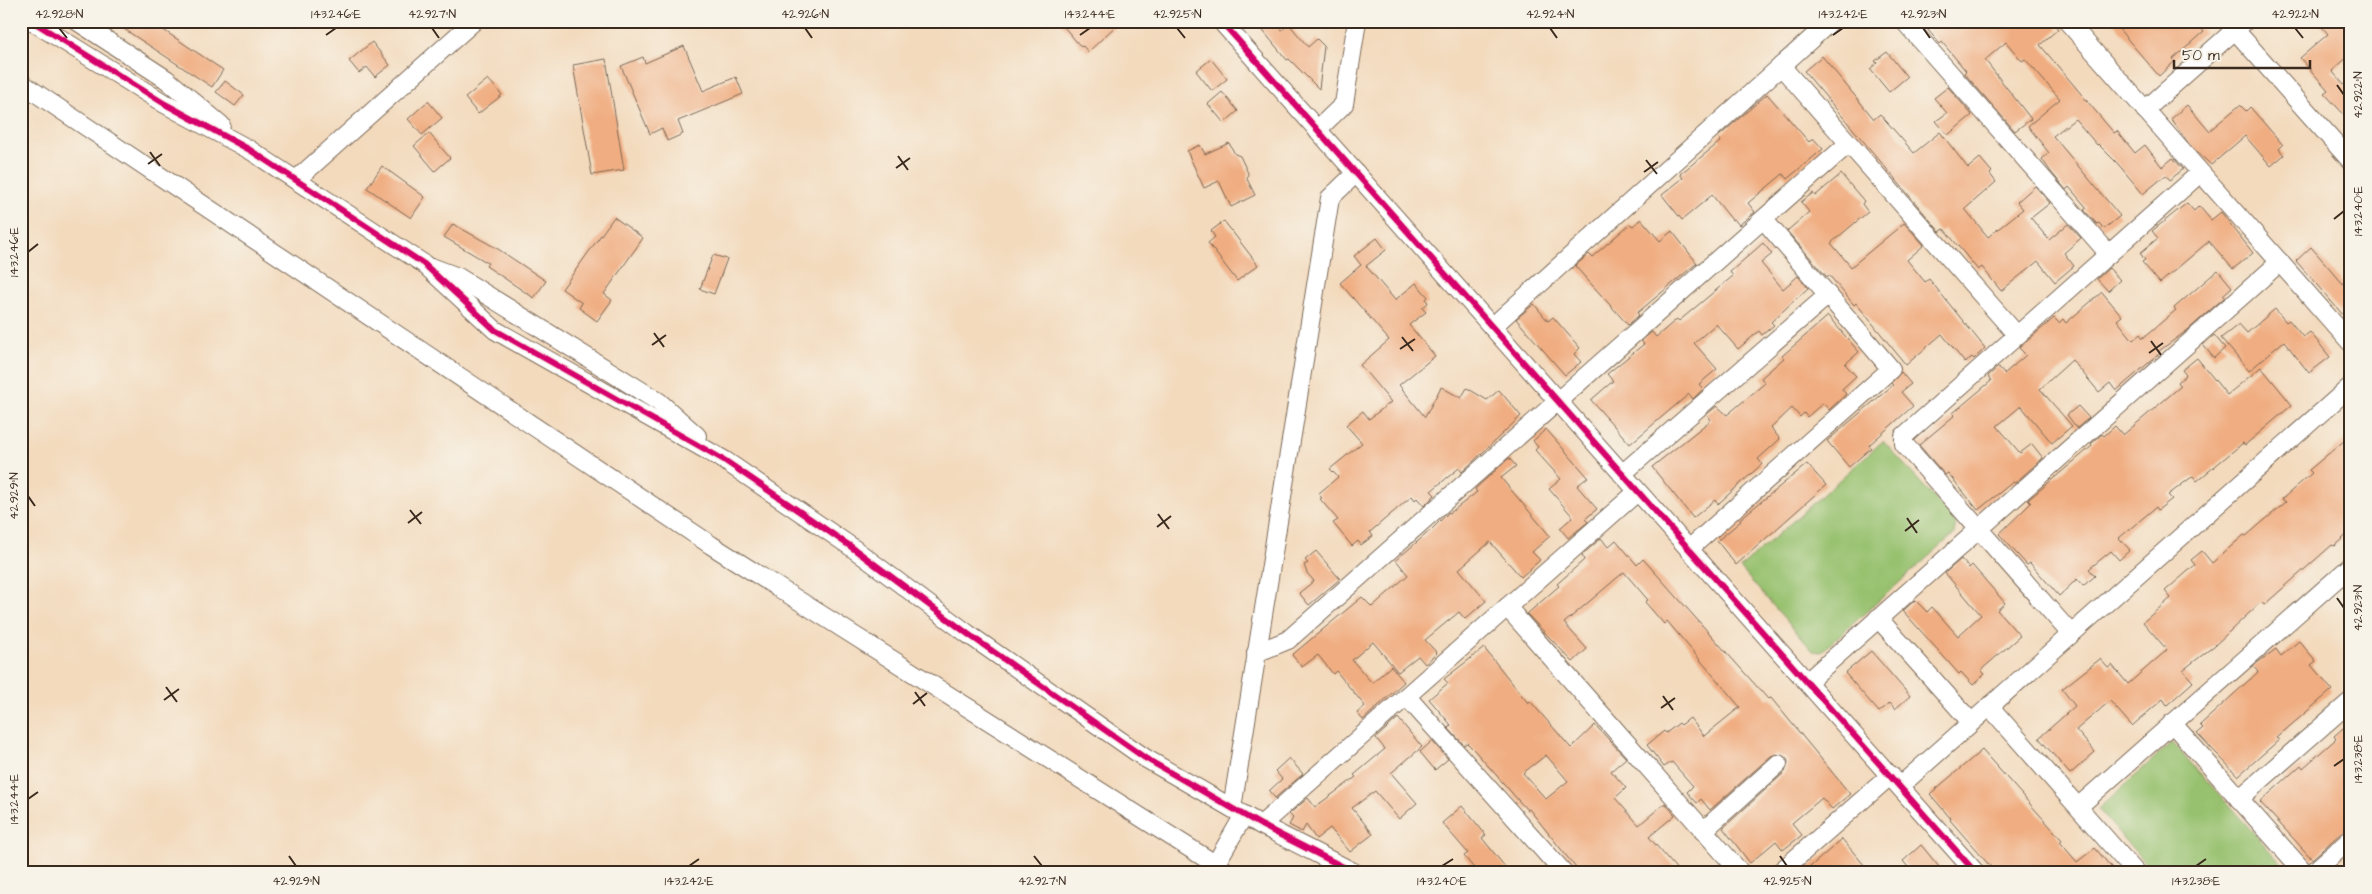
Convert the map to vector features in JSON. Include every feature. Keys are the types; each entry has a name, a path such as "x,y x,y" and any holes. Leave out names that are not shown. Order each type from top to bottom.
{"street":[{"path":"32,21 165,104 250,150 424,264 495,330 724,460 850,546 976,639 1146,758 1238,812 1355,873"},
{"path":"77,21 166,79 250,150"},
{"path":"296,180 474,21"},
{"path":"1221,21 1896,780 1968,870"},
{"path":"1317,130 1344,104 1357,21"},
{"path":"1492,327 1831,21"},
{"path":"1904,21 2108,254"},
{"path":"2067,21 2351,343"},
{"path":"2145,110 2236,24 2351,161"},
{"path":"1781,66 2016,334"},
{"path":"21,83 711,544 1222,869 1238,812 1256,653 1330,198 1356,173"},
{"path":"1256,653 1288,640 1848,144"},
{"path":"2070,634 1904,444 1904,436 2016,334 2200,172"},
{"path":"1689,549 1891,369 1764,220"},
{"path":"1808,682 2280,262"},
{"path":"424,264 458,277 659,402 724,460"},
{"path":"1622,474 1828,295"},
{"path":"1779,873 1971,722 2348,394"},
{"path":"1261,824 1638,492"},
{"path":"2078,807 2351,566"},
{"path":"1507,607 1740,873"},
{"path":"1878,618 1971,722"},
{"path":"1407,697 1564,873"},
{"path":"2239,799 2351,701"},
{"path":"1989,706 2136,873"},
{"path":"2172,724 2305,873"},
{"path":"1704,830 1778,764"},
{"path":"2312,873 2351,839"}],"green space":[{"path":"1883,441 1956,522 1954,534 1821,652 1813,651 1740,568"},
{"path":"2172,742 2287,870 2287,873 2154,873 2098,809"}],"building":[{"path":"112,21 150,21 223,70 212,87"},
{"path":"1059,21 1121,21 1088,52 1083,46 1081,47"},
{"path":"1255,21 1274,21 1282,30 1289,24 1308,47 1317,39 1324,46 1319,89 1289,59 1287,60"},
{"path":"1937,21 2051,21 2058,29 2040,45 2114,133 2117,131 2135,153 2145,145 2162,167 2173,158 2183,169 2170,180 2166,175 2143,194 2118,164 2097,145 2075,119 2053,136 2120,216 2104,229 2084,210 2087,208 2069,187 2066,190 2051,172 2042,159 2049,153 2028,126 2060,99 2025,59 2022,61 2006,42 1985,60 2031,119 2015,131 1964,73 1966,71 1942,42 1940,44 1928,30"},
{"path":"2112,21 2195,21 2204,32 2173,59 2175,61 2159,76"},
{"path":"2317,21 2351,21 2351,54 2332,71 2351,93 2351,122 2324,93 2328,90 2300,58 2328,34"},
{"path":"372,42 390,65 375,77 367,67 359,73 349,61"},
{"path":"684,46 703,91 736,77 743,94 678,121 683,134 667,141 662,128 650,134 621,66 643,57 645,63"},
{"path":"1887,52 1907,77 1889,92 1870,69 1877,63 1875,61"},
{"path":"1822,56 1874,119 1880,114 1914,153 1940,132 1968,168 1980,158 1992,172 1990,174 1996,182 1965,209 1988,237 2023,209 2017,202 2035,186 2050,203 2030,217 2049,240 2068,224 2081,238 2064,253 2074,266 2055,282 2038,261 2001,291 1982,267 1978,270 1944,229 1940,232 1804,71"},
{"path":"606,59 624,170 592,175 573,65"},
{"path":"1211,59 1227,79 1212,91 1196,71"},
{"path":"488,79 502,95 478,114 465,98"},
{"path":"225,81 244,95 235,106 216,92"},
{"path":"1948,87 1972,115 1948,135 1936,121 1947,113 1934,98"},
{"path":"1222,92 1238,111 1224,123 1208,104"},
{"path":"1767,94 1809,142 1813,138 1823,149 1787,179 1783,174 1748,203 1755,212 1739,225 1734,219 1732,220 1712,195 1682,220 1662,195 1683,178 1680,174 1721,141 1718,137"},
{"path":"428,101 442,118 422,135 408,119"},
{"path":"2187,105 2209,131 2240,105 2246,111 2250,107 2283,145 2279,149 2284,155 2271,166 2245,136 2211,165 2189,144 2171,119"},
{"path":"429,133 450,158 435,171 414,146"},
{"path":"1229,143 1235,154 1240,156 1248,173 1247,179 1255,195 1231,207 1219,181 1204,188 1187,151 1200,145 1205,154"},
{"path":"382,166 425,197 411,218 367,188"},
{"path":"1841,174 1864,201 1862,204 1868,212 1831,243 1851,267 1904,223 1924,245 1907,260 1925,282 1929,279 1985,348 1974,359 1972,357 1965,363 1942,334 1906,365 1856,303 1854,305 1829,275 1827,277 1787,231 1809,212 1801,202 1813,193 1815,196"},
{"path":"2187,203 2194,211 2199,206 2211,220 2221,212 2253,253 2233,269 2209,241 2160,283 2142,262 2145,260 2140,253 2158,238 2152,231"},
{"path":"614,217 643,238 604,294 612,300 597,321 579,308 582,303 562,289"},
{"path":"1641,219 1660,241 1672,231 1697,263 1637,313 1639,315 1628,325 1575,266 1589,254 1592,257 1630,224 1633,226"},
{"path":"1224,221 1258,265 1237,281 1208,243 1215,237 1211,231"},
{"path":"453,224 498,249 546,281 534,298 486,266 488,263 444,237"},
{"path":"1377,238 1386,250 1366,266 1395,300 1416,283 1428,297 1426,299 1428,303 1422,308 1426,312 1409,325 1435,356 1399,385 1425,417 1441,387 1461,398 1467,388 1487,400 1499,390 1521,416 1462,472 1459,468 1431,491 1435,495 1424,506 1417,498 1415,500 1412,496 1370,532 1373,536 1361,545 1358,541 1352,546 1333,523 1338,520 1318,494 1338,477 1330,469 1362,443 1346,425 1363,411 1369,419 1391,402 1360,365 1389,340 1340,283 1361,265 1354,256"},
{"path":"1763,243 1772,254 1761,263 1783,289 1798,276 1808,288 1771,322 1774,325 1762,335 1759,331 1738,349 1716,324 1694,343 1717,369 1699,384 1703,389 1693,399 1689,394 1630,444 1591,400 1613,381 1607,374 1644,344 1641,341 1652,332 1656,337 1677,319 1679,321 1733,276 1730,272"},
{"path":"2311,247 2351,293 2351,324 2296,261"},
{"path":"713,255 727,259 714,294 700,289"},
{"path":"2109,268 2120,280 2108,291 2097,279"},
{"path":"2218,270 2232,287 2223,295 2225,297 2189,329 2159,351 2160,353 2116,391 2110,383 2099,392 2072,360 2040,389 2072,426 2052,443 2021,406 1997,426 2020,453 2032,444 2043,458 2015,483 2013,482 1978,510 1948,473 1945,475 1919,445 1991,381 1988,376 1998,367 2004,374 2026,355 2019,348 2054,318 2059,323 2063,319 2066,323 2102,292 2122,316 2117,320 2133,340 2140,334 2143,338"},
{"path":"1534,304 1548,321 1553,317 1580,348 1574,354 1581,362 1565,375 1516,319"},
{"path":"2275,309 2286,322 2289,320 2303,337 2310,332 2330,357 2309,373 2284,341 2249,371 2221,338 2239,324 2247,333"},
{"path":"1828,316 1859,352 1845,364 1856,376 1842,389 1846,394 1829,410 1823,403 1807,417 1804,413 1800,417 1792,408 1771,428 1780,439 1758,459 1762,464 1718,504 1715,500 1693,518 1652,467 1711,420 1707,414 1717,406 1727,415 1765,383 1761,378 1784,358 1782,356"},
{"path":"2214,335 2225,348 2214,358 2203,345"},
{"path":"2197,358 2227,395 2261,367 2292,405 2245,445 2243,443 2197,481 2193,476 2168,495 2172,499 2158,510 2156,507 2119,538 2130,550 2119,560 2111,551 2089,569 2095,576 2083,586 2077,579 2059,596 2030,563 2027,565 1999,534 2031,503 2028,500 2092,446 2091,444 2102,434 2104,436 2115,426 2123,435 2181,386 2178,382 2186,375 2182,370"},
{"path":"1901,372 1911,384 1901,392 1913,406 1869,445 1871,448 1849,467 1827,441 1893,385 1891,383"},
{"path":"2078,406 2089,418 2077,428 2067,415"},
{"path":"1546,429 1588,477 1577,486 1597,509 1585,519 1588,522 1568,538 1560,528 1573,517 1549,489 1561,479 1535,450 1538,447 1533,441"},
{"path":"2351,435 2351,531 2334,546 2332,545 2264,605 2261,602 2214,646 2183,670 2193,682 2167,705 2163,699 2132,726 2110,701 2076,730 2095,752 2070,774 2039,738 2075,706 2062,689 2100,659 2108,668 2112,665 2128,684 2167,650 2143,622 2171,598 2165,591 2195,565 2191,560 2202,551 2212,563 2286,502 2282,499 2312,473 2309,470"},
{"path":"1509,458 1516,466 1501,478 1550,536 1532,552 1540,560 1521,577 1490,542 1459,569 1486,601 1465,619 1459,612 1425,640 1437,653 1425,664 1418,656 1398,672 1373,642 1352,660 1372,683 1391,666 1404,682 1363,720 1357,713 1365,706 1336,671 1333,674 1318,655 1302,667 1292,655 1362,597 1372,607 1408,575 1396,560 1449,512 1477,492 1475,489"},
{"path":"1807,464 1826,485 1736,565 1717,541 1741,521 1740,519"},
{"path":"1601,538 1608,547 1616,540 1637,565 1643,559 1768,699 1771,698 1850,794 1832,809 1822,798 1792,823 1802,835 1783,850 1776,841 1750,863 1723,828 1785,772 1788,762 1786,757 1776,754 1771,756 1710,810 1701,799 1697,803 1687,792 1693,786 1672,762 1664,767 1647,745 1664,731 1666,733 1679,723 1681,725 1690,718 1704,736 1740,707 1667,621 1664,624 1645,602 1648,600 1624,572 1564,623 1587,649 1573,662 1527,614 1559,586 1557,584 1584,560 1582,555"},
{"path":"1316,551 1340,579 1309,605 1299,593 1314,581 1307,573 1304,565 1308,563 1305,560"},
{"path":"1961,559 1969,568 1972,565 2005,603 1997,610 2020,636 1981,670 1985,674 1973,685 1961,672 1959,674 1903,611 1915,600 1927,612 1932,607 1958,636 1981,615 1945,573"},
{"path":"2299,641 2316,661 2311,665 2332,690 2276,738 2279,740 2238,776 2197,733 2203,728 2200,725 2258,672 2253,666 2276,649 2281,656"},
{"path":"1484,648 1528,703 1530,701 1571,748 1595,725 1626,758 1611,771 1626,788 1615,798 1639,825 1665,803 1675,815 1649,837 1680,873 1580,873 1529,809 1527,810 1467,743 1464,745 1448,728 1451,725 1429,699 1448,683 1444,679","holes":["1546,755 1568,781 1546,799 1523,773"]},
{"path":"1871,651 1910,696 1895,709 1890,703 1879,712 1845,673"},
{"path":"1398,718 1422,747 1391,773 1417,803 1399,819 1375,791 1352,808 1373,834 1350,852 1330,828 1316,839 1306,825 1302,832 1289,825 1293,818 1289,814 1308,798 1315,807 1356,777 1354,775 1385,749 1376,738"},
{"path":"2351,721 2351,824 2312,859 2260,802 2301,765 2303,768 2336,739 2334,736"},
{"path":"1432,741 1448,759 1435,770 1420,752"},
{"path":"1982,750 2062,840 2060,842 2077,862 2095,848 2116,873 1996,873 1930,794"},
{"path":"1289,758 1303,774 1275,798 1269,791 1282,779 1275,771"},
{"path":"1462,806 1486,835 1482,838 1510,873 1478,873 1464,856 1468,853 1442,823"},
{"path":"1842,839 1871,873 1803,873"},
{"path":"1921,845 1944,873 1913,873 1903,861"}],"cycle path":[{"path":"32,21 165,104 250,150 424,264 495,330 724,460 850,546 968,634 1145,758 1261,825 1355,873"},
{"path":"1221,21 1976,873"}]}
